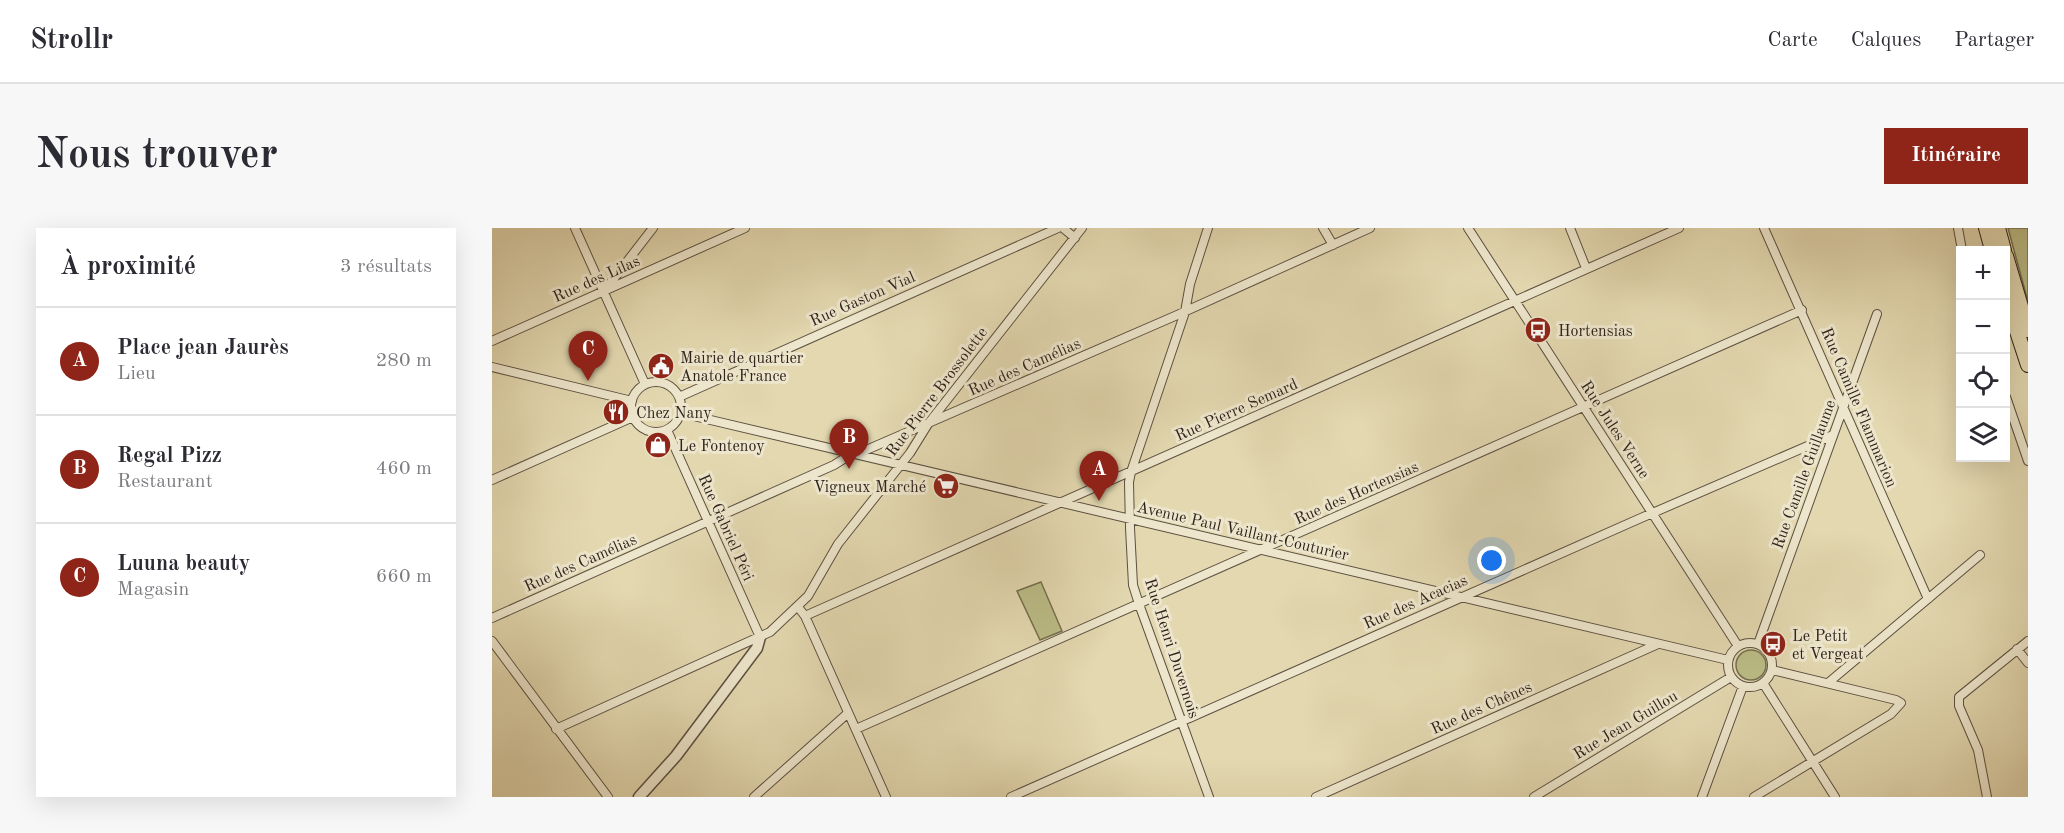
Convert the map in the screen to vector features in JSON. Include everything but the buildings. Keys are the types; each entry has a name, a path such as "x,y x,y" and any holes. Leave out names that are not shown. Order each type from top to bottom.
{"main road":[{"path":"1986,228 1991,246"},
{"path":"1998,228 2003,246"},
{"path":"2010,269 2028,330"},
{"path":"2007,300 2028,365"}],"street":[{"path":"575,228 645,384"},
{"path":"604,292 652,228"},
{"name":"Rue des Lilas","path":"492,341 745,228"},
{"path":"1061,228 1075,238"},
{"name":"Rue Gaston Vial","path":"679,397 1061,228"},
{"name":"Rue Pierre Brossolette","path":"639,797 683,747 757,648 760,637 770,632 808,596 838,544 910,453 946,400 1082,228"},
{"name":"Rue Henri Duvernois","path":"1208,228 1190,285 1185,312 1131,472 1130,518 1133,585 1209,797"},
{"path":"1323,228 1333,244"},
{"name":"Rue des Camélias","path":"492,618 834,465 854,453 928,424 1185,312 1370,228"},
{"name":"Rue Jules Verne","path":"1468,228 1738,645"},
{"path":"1570,228 1586,268"},
{"name":"Rue Pierre Semard","path":"806,616 1515,301 1667,230 1678,228"},
{"name":"Rue Camille Flammarion","path":"1764,228 1928,599"},
{"path":"1958,228 1961,246"},
{"path":"622,266 622,276 627,281"},
{"name":"Rue des Hortensias","path":"856,729 1802,310"},
{"name":"Rue Camille Guillaume","path":"1758,644 1877,314"},
{"path":"492,368 632,401"},
{"path":"645,384 668,385 679,397 681,413 678,420 667,430 651,432 637,424 633,417 632,401 639,388 645,384"},
{"path":"946,400 951,408 980,401"},
{"path":"2010,408 2028,461"},
{"name":"Avenue Paul Vaillant-Couturier","path":"681,413 1728,660"},
{"path":"492,480 633,417"},
{"name":"Rue Gabriel Péri","path":"667,430 760,637"},
{"name":"Rue des Acacias","path":"1011,797 1821,438 1833,435"},
{"path":"1828,683 1980,555"},
{"path":"798,607 806,616 886,797"},
{"path":"556,729 760,637"},
{"path":"492,641 608,797"},
{"path":"1987,797 1978,750 1959,706 1959,697 2028,641"},
{"path":"1751,642 1758,644 1768,652 1772,670 1763,683 1750,687 1743,686 1731,677 1728,660 1738,645 1751,642"},
{"name":"Rue des Chênes","path":"1316,797 1658,644"},
{"path":"2017,650 2028,663"},
{"path":"1754,797 1891,714 1901,703 1772,670"},
{"name":"Rue Jean Guillou","path":"1534,797 1731,677"},
{"path":"1763,683 1835,797"},
{"path":"1702,797 1743,686"},
{"path":"754,797 848,713"}],"green space":[{"path":"2008,228 2028,228 2028,302 2027,298"},
{"path":"1041,582 1062,631 1040,640 1017,591"},
{"path":"1751,650 1757,651 1765,659 1765,671 1757,679 1751,680 1745,679 1737,671 1736,665 1737,659 1745,651"}],"place":[{"name":"Hortensias","path":"1538,330"},
{"name":"Mairie de quartier Anatole France","path":"661,366"},
{"name":"Luuna beauty","path":"588,381"},
{"name":"Chez Nany","path":"616,412"},
{"name":"Le Fontenoy","path":"658,445"},
{"name":"Regal Pizz","path":"849,469"},
{"name":"Vigneux Marché","path":"946,486"},
{"name":"Place jean Jaurès","path":"1099,501"},
{"name":"Le Petit et Vergeat","path":"1773,644"}]}
